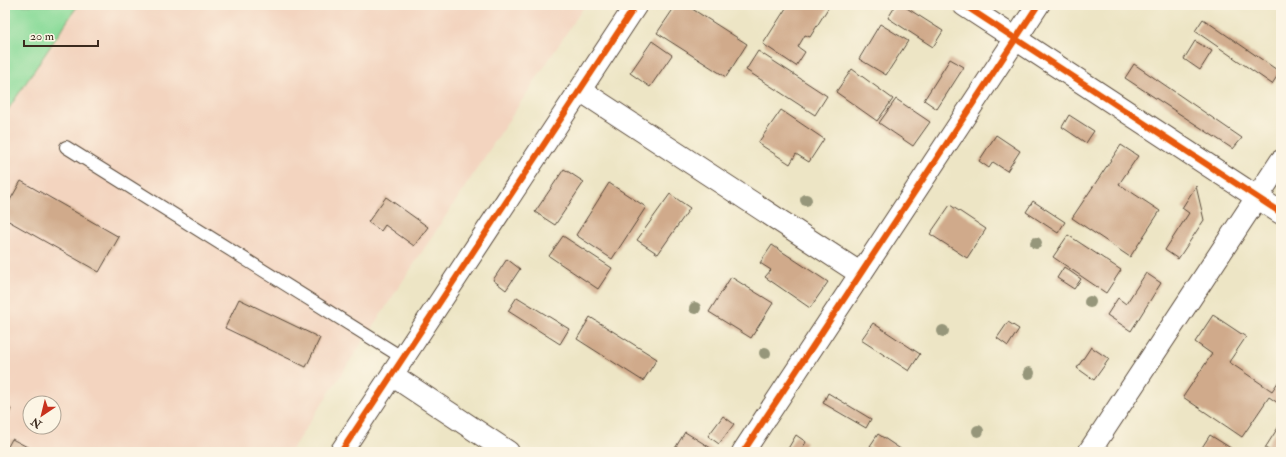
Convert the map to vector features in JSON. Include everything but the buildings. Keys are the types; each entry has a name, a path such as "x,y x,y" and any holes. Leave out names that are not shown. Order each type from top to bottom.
{"street":[{"path":"341,452 636,5"},
{"path":"964,5 1281,213"},
{"path":"743,452 1038,5"},
{"path":"580,90 861,274"},
{"path":"1089,452 1281,161"},
{"path":"397,366 508,452"}],"lane":[{"path":"66,147 397,366"}],"shaded area":[{"path":"5,5 585,5 290,452 24,452 5,441"}],"green space":[{"path":"5,5 78,5 5,114"}],"cycle path":[{"path":"341,452 636,5"},
{"path":"964,5 1281,213"},
{"path":"743,452 1038,5"}]}
